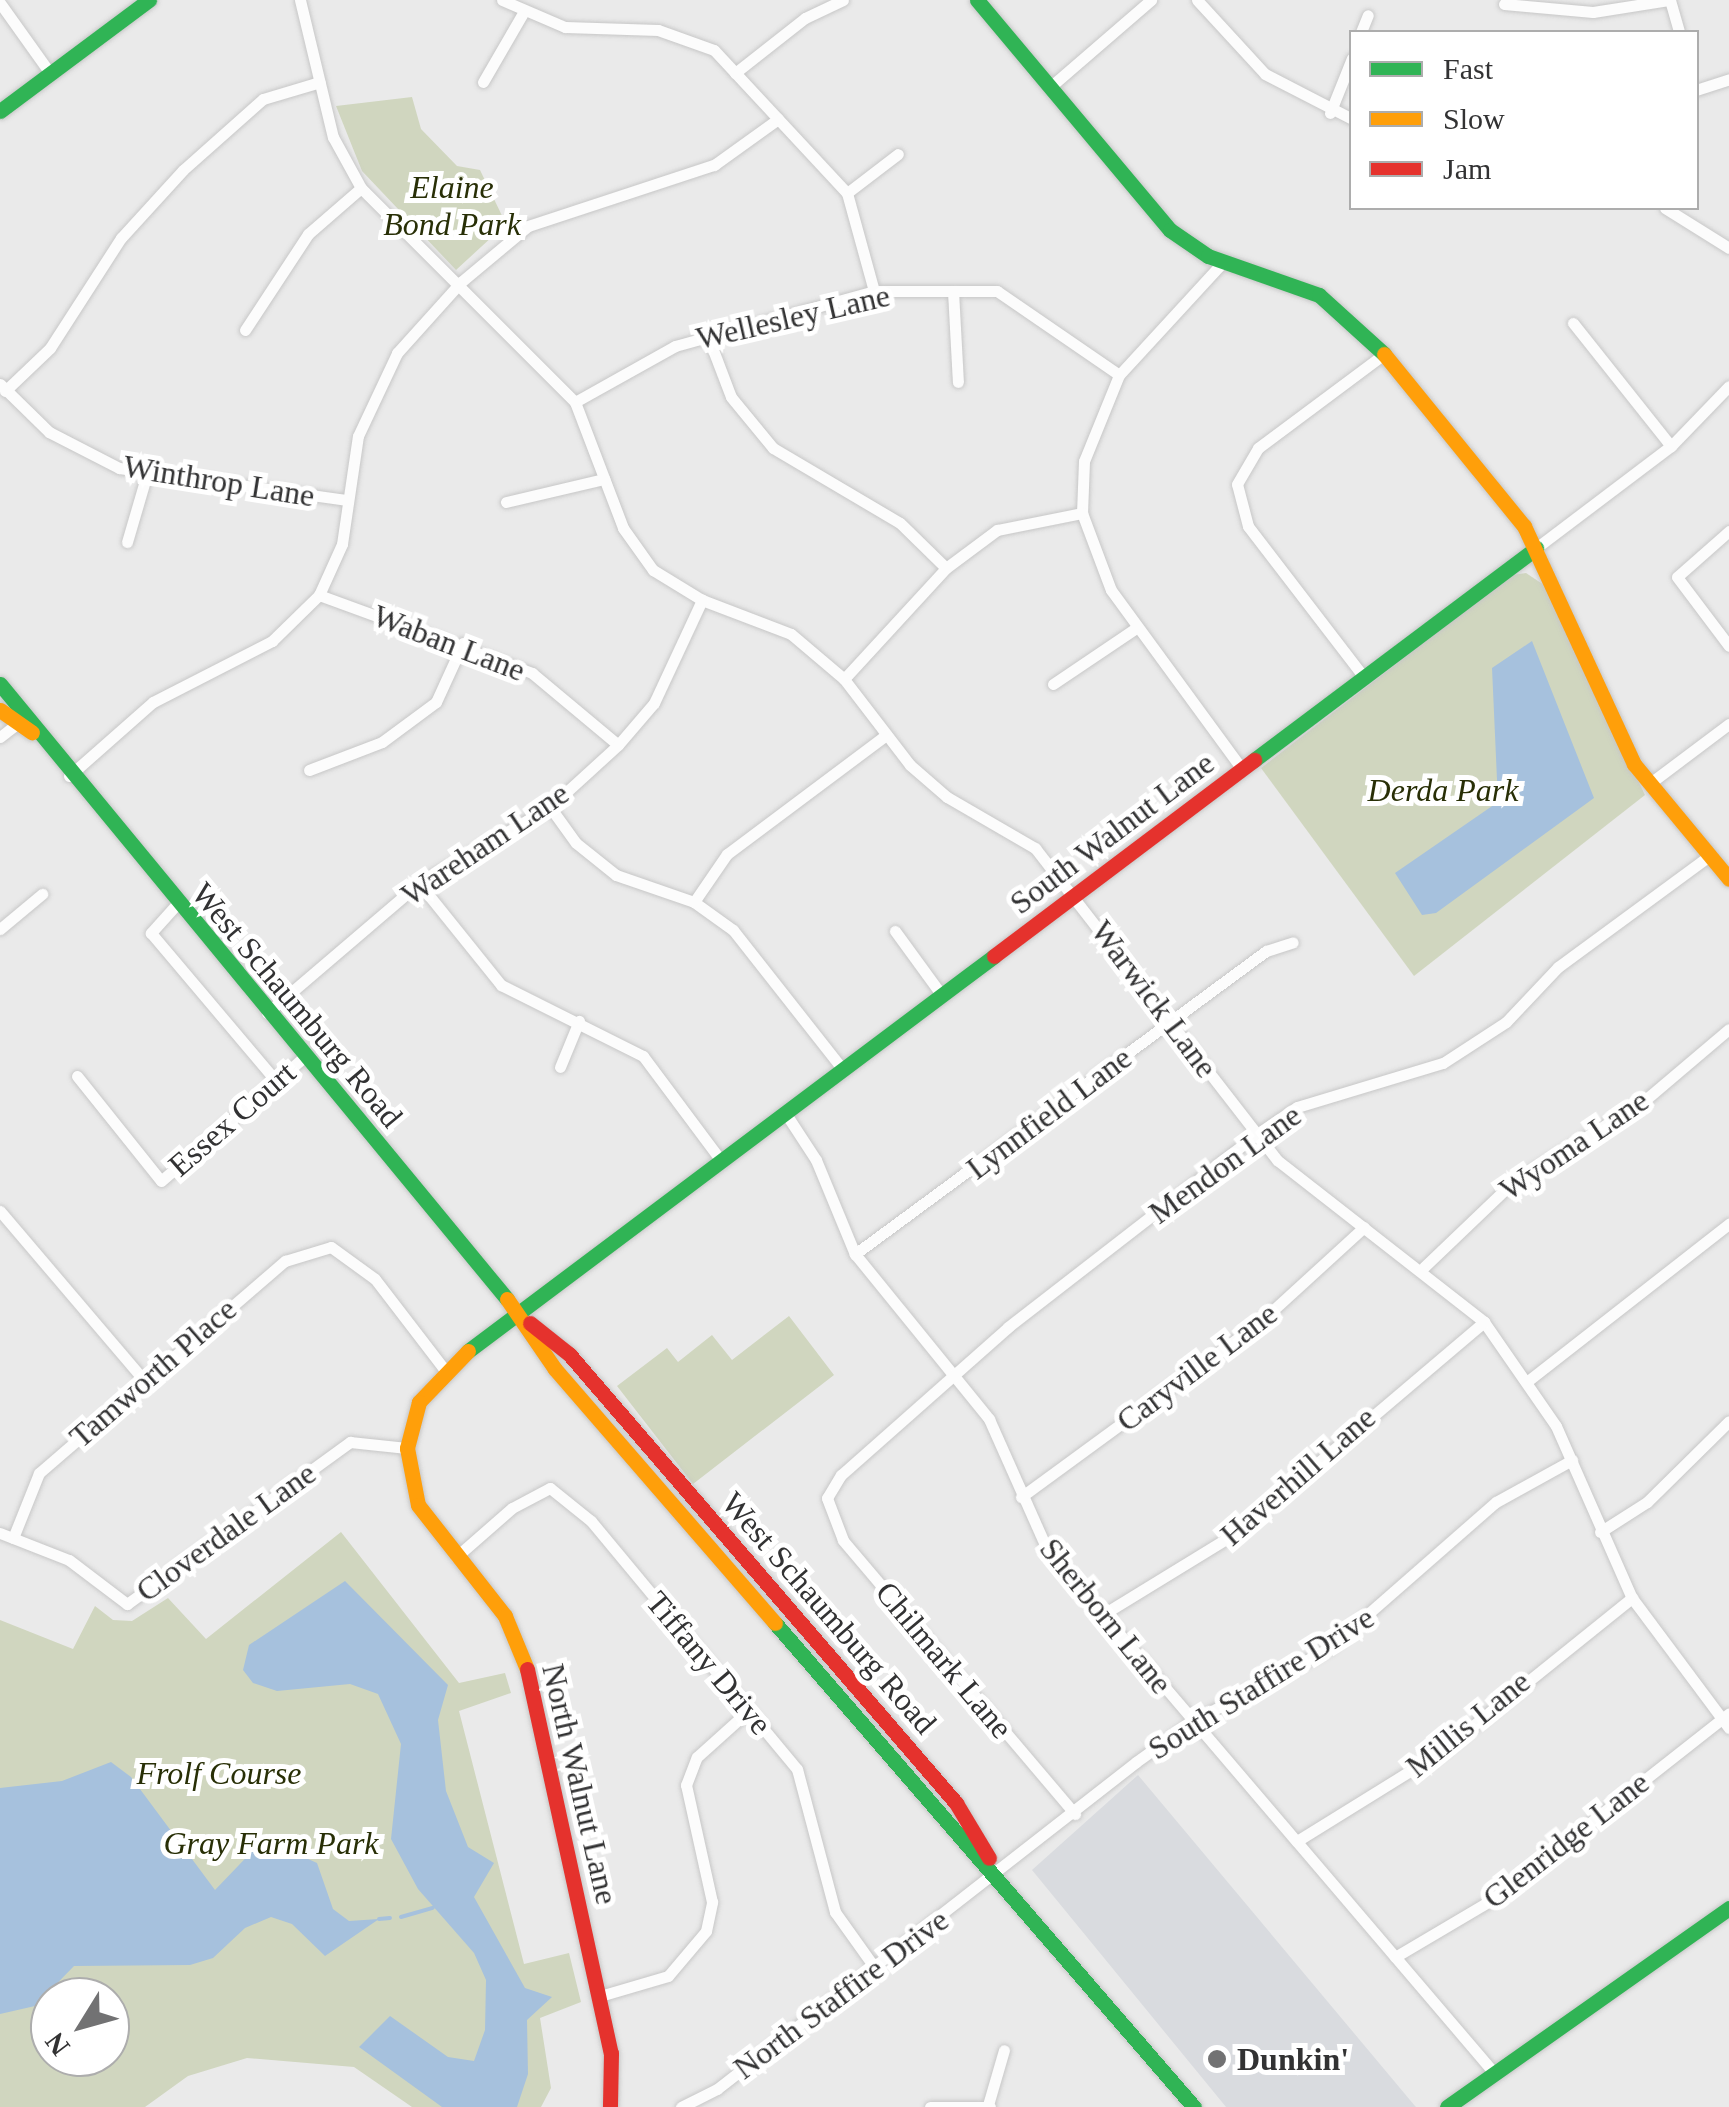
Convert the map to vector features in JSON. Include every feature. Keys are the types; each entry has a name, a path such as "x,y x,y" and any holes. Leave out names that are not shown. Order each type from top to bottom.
{"street":[{"path":"0,112 149,0"},
{"name":"Warwick Lane","path":"300,0 333,137 361,188 461,282 575,402 623,528 653,570 702,600 791,634 844,679 886,735 947,797 1035,848 1257,1134 1291,1172 1424,1267 1484,1322 1529,1380 1572,1460 1600,1532 1632,1598 1727,1720"},
{"path":"502,0 523,13 594,33 688,36 735,73 846,193 874,291"},
{"path":"735,73 805,18 842,0"},
{"path":"977,0 1158,219 1223,262 1319,295 1384,354 1536,548 1649,784 1729,879"},
{"path":"1049,88 1151,0"},
{"path":"1197,0 1251,63 1330,112 1349,118"},
{"path":"1504,4 1593,12 1670,0 1678,30"},
{"path":"0,3 50,72"},
{"path":"482,82 523,13"},
{"path":"1363,30 1368,15"},
{"path":"1330,112 1349,65"},
{"path":"1699,89 1729,79"},
{"path":"3,387 50,348 121,238 182,170 263,99 320,82"},
{"path":"68,776 152,702 272,641 319,595 342,544 358,436 396,353 461,282 528,226 714,165 778,118"},
{"path":"846,193 898,154"},
{"path":"245,330 308,234 361,188"},
{"path":"1669,210 1729,248"},
{"path":"1223,262 1119,375 1084,462 1082,513 1110,590 1242,769"},
{"path":"953,290 958,382"},
{"name":"Wellesley Lane","path":"575,402 707,334 874,291 996,291 1119,375"},
{"path":"1573,322 1671,446"},
{"path":"707,334 731,397 773,448 900,523 946,568"},
{"path":"1363,676 1248,526 1237,484 1258,448 1384,354"},
{"name":"South Walnut Lane","path":"519,1314 1671,446 1729,386"},
{"name":"Winthrop Lane","path":"3,387 65,443 146,477 346,500"},
{"path":"127,542 146,477"},
{"path":"506,502 604,479"},
{"path":"844,679 946,568 997,530 1082,513"},
{"path":"1729,531 1676,577 1729,646"},
{"name":"Waban Lane","path":"319,595 463,643 532,673 618,745"},
{"name":"Wareham Lane","path":"267,1013 419,883 550,808 618,745 654,703 702,600"},
{"path":"1053,684 1136,628"},
{"path":"309,770 382,742 436,702 463,643"},
{"name":"West Schaumburg Road","path":"0,684 68,776 519,1314 555,1369 862,1728 998,1874 1194,2107"},
{"path":"0,710 14,726 32,732"},
{"path":"1649,784 1729,724"},
{"path":"0,738 14,726"},
{"path":"694,902 727,854 886,735"},
{"path":"550,808 576,843 616,875 694,902 748,947 843,1070"},
{"name":"Mendon Lane","path":"827,1498 850,1463 954,1372 1257,1134 1297,1107 1442,1064 1506,1022 1558,967 1710,856"},
{"path":"419,883 500,985 643,1056 722,1162"},
{"path":"0,929 42,894"},
{"path":"176,904 151,933 277,1082"},
{"path":"895,931 941,994"},
{"name":"Lynnfield Lane","path":"855,1254 1266,952 1293,942"},
{"path":"560,1067 578,1021"},
{"name":"Wyoma Lane","path":"1424,1267 1513,1182 1644,1101 1729,1028"},
{"name":"Essex Court","path":"77,1076 160,1181 304,1057"},
{"name":"Sherborn Lane","path":"786,1114 816,1160 855,1254 954,1372 997,1434 1021,1498 1047,1549 1495,2074"},
{"path":"0,1212 143,1379"},
{"path":"1529,1380 1729,1224"},
{"name":"Caryville Lane","path":"1021,1498 1259,1323 1364,1227"},
{"name":"Tamworth Place","path":"13,1538 39,1473 143,1379 285,1261 331,1246 375,1280 444,1369"},
{"name":"West Schaumburg Road","path":"519,1314 570,1354 956,1803 998,1874"},
{"name":"North Walnut Lane","path":"519,1314 444,1369 419,1402 407,1448 418,1505 505,1616 528,1673 612,2052 610,2107"},
{"name":"Haverhill Lane","path":"1102,1615 1234,1534 1484,1322"},
{"path":"1600,1532 1648,1502 1729,1422"},
{"name":"Cloverdale Lane","path":"0,1533 69,1560 126,1604 350,1442 407,1448"},
{"name":"South Staffire Drive","path":"998,1874 1193,1722 1329,1648 1496,1502 1572,1460"},
{"name":"Tiffany Drive","path":"456,1558 512,1508 550,1488 591,1521 803,1778 836,1912 875,1968"},
{"name":"Chilmark Lane","path":"827,1498 843,1540 1075,1814"},
{"name":"Millis Lane","path":"1297,1841 1439,1754 1632,1598"},
{"path":"600,1996 668,1976 706,1931 712,1902 686,1786 697,1757 748,1710"},
{"name":"Glenridge Lane","path":"1395,1956 1493,1900 1727,1720"},
{"name":"North Staffire Drive","path":"681,2107 717,2089 998,1874"},
{"path":"1447,2107 1729,1908"},
{"path":"930,2107 989,2106 1004,2050"}],"shaded area":[{"path":"1138,1775 1416,2107 1226,2107 1032,1870"}],"green space":[{"name":"Elaine Bond Park","path":"412,97 421,129 457,166 480,170 506,224 456,270 362,171 336,106"},
{"name":"Derda Park","path":"1526,573 1544,585 1645,795 1414,976 1261,768 1512,575"},
{"path":"789,1316 834,1375 693,1484 617,1386 667,1348 678,1362 712,1335 732,1360"},
{"name":"Gray Farm Park","path":"341,1532 459,1683 505,1673 511,1693 459,1711 524,1964 569,1953 581,2002 540,2018 551,2088 541,2107 412,2107 354,2067 247,2058 188,2076 145,2107 0,2107 0,1620 73,1649 95,1606 113,1620 132,1621 168,1598 206,1639"}],"water":[{"path":"1532,641 1594,798 1436,913 1422,915 1395,873 1498,802 1492,668"},
{"path":"345,1581 448,1685 438,1720 446,1791 468,1847 494,1863 474,1897 525,1988 552,1997 527,2020 528,2074 517,2107 442,2107 359,2047 390,2016 448,2057 474,2061 485,2030 486,1980 474,1953 418,1889 391,1839 401,1744 378,1694 350,1684 277,1691 253,1683 243,1670 249,1645"},
{"path":"111,1762 131,1777 215,1890 264,1839 317,1863 333,1909 349,1921 379,1919 325,1956 292,1924 271,1917 245,1928 213,1958 190,1965 74,1966 63,1977 30,1977 30,2007 0,2014 0,1788 62,1781"}],"waterway":[{"path":"401,1917 433,1908"},
{"path":"379,1919 390,1918"}],"traffic: fast":[{"path":"0,111 149,0"},
{"path":"977,0 1170,230 1208,256 1319,295 1384,354"},
{"path":"1254,760 1536,548"},
{"path":"0,684 507,1299"},
{"path":"468,1351 994,956"},
{"path":"775,1623 1194,2107"},
{"path":"1447,2107 1729,1908"}],"traffic: slow":[{"path":"1384,354 1524,526 1634,764 1729,879"},
{"path":"0,710 32,732"},
{"path":"507,1299 555,1369 775,1623"},
{"path":"468,1351 419,1402 407,1448 418,1505 505,1616 527,1669"}],"traffic: jam":[{"path":"994,956 1254,760"},
{"path":"530,1323 569,1354 956,1803 989,1858"},
{"path":"527,1669 611,2053 610,2107"}],"place":[{"name":"Dunkin'","path":"1217,2059"}],"park label":[{"name":"Frolf Course","path":"219,1773"}]}
